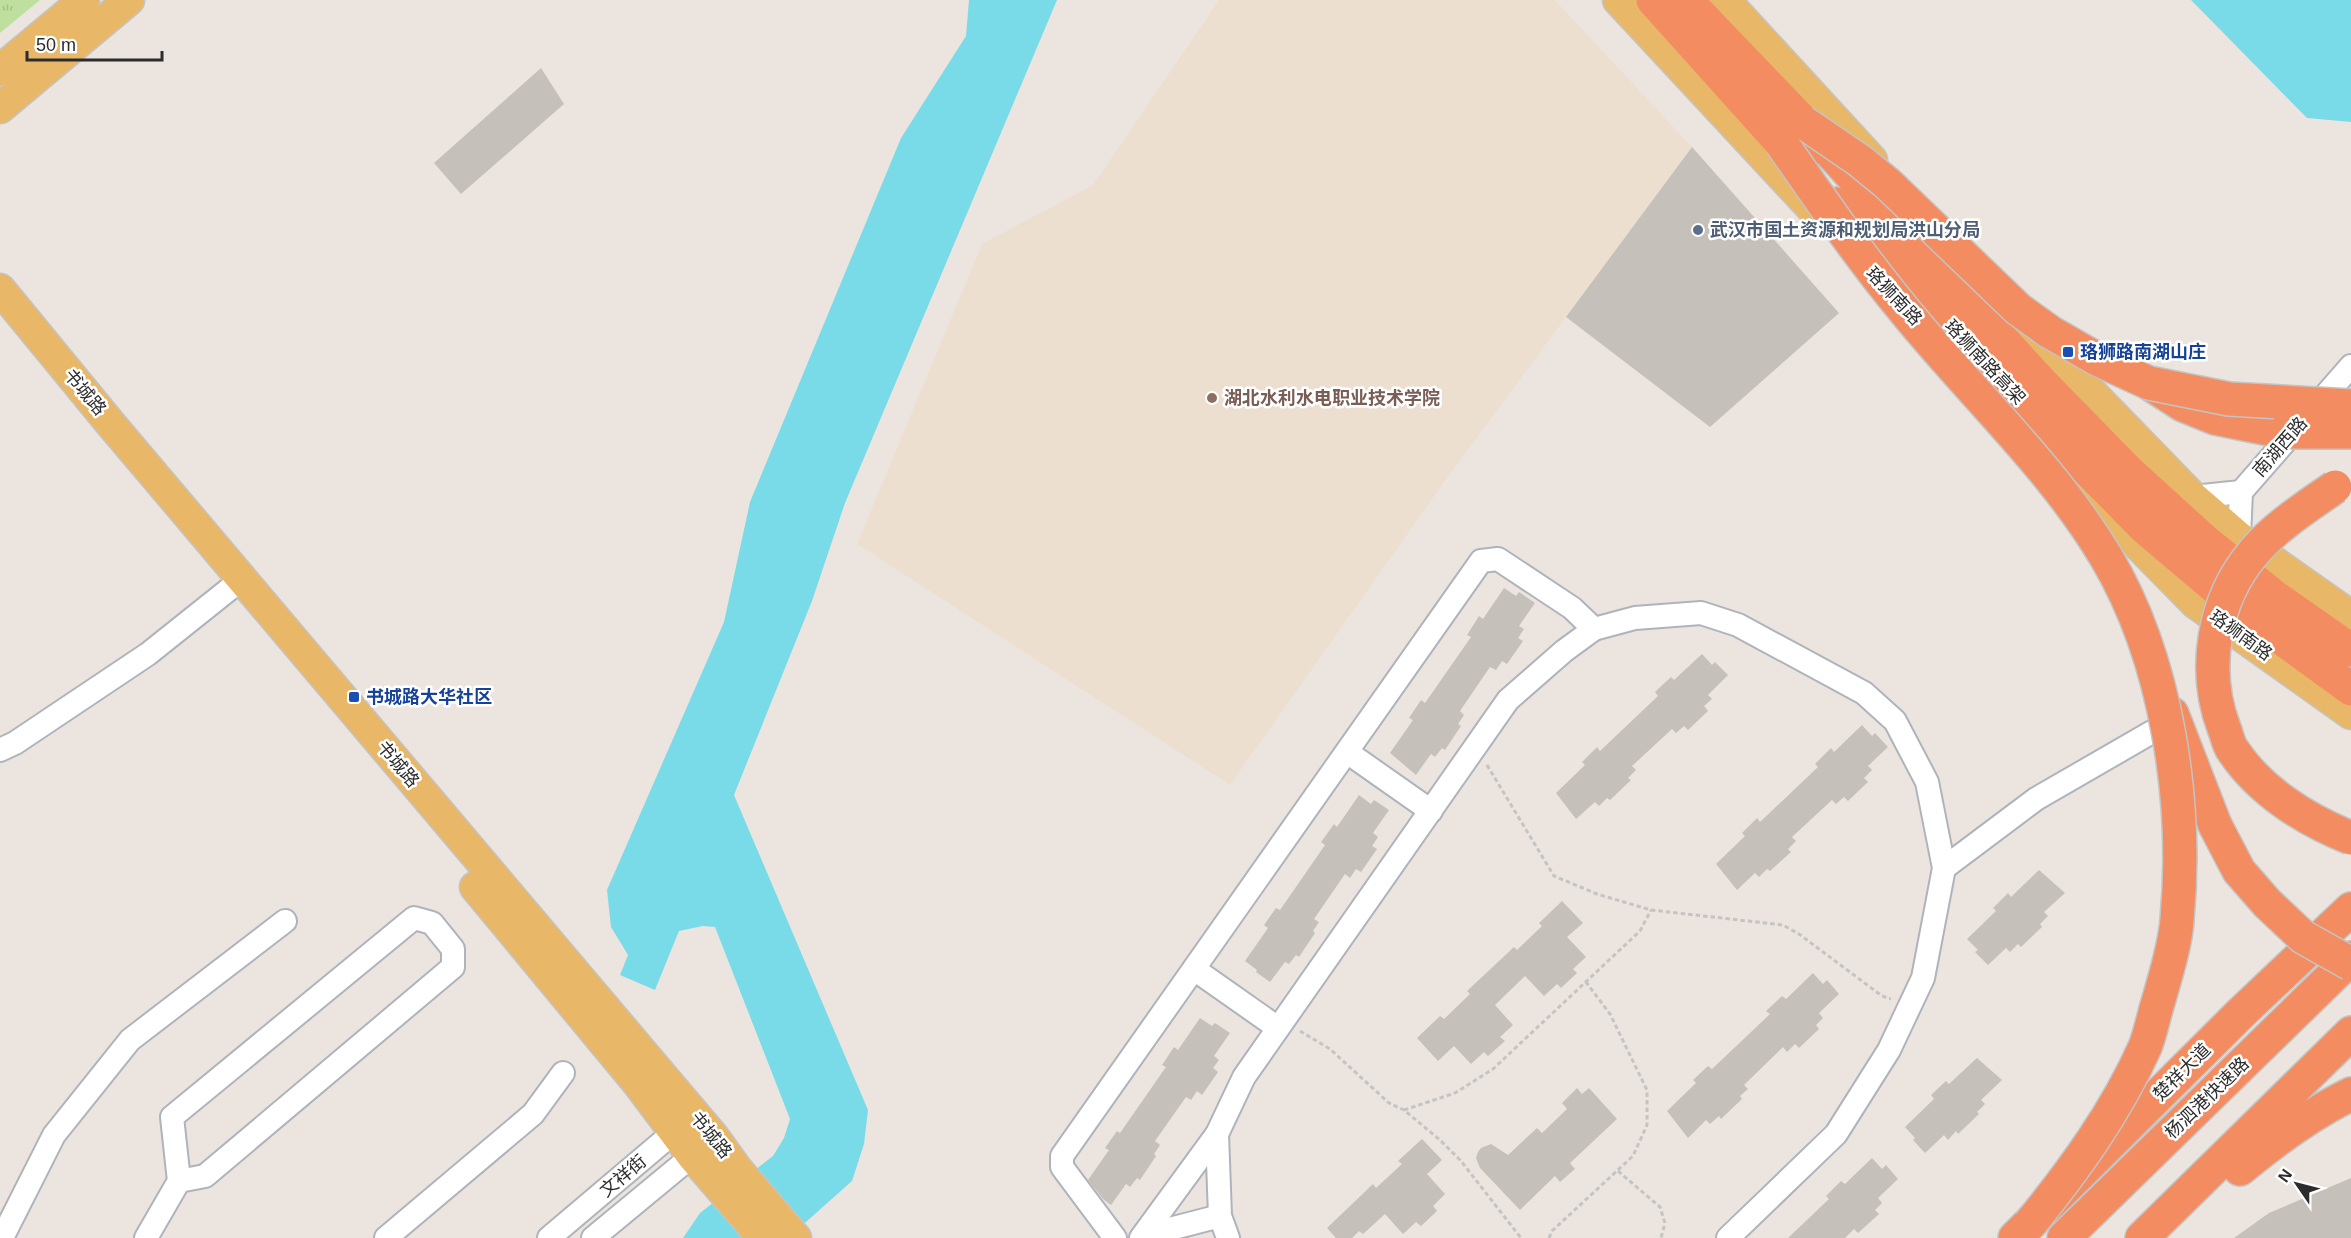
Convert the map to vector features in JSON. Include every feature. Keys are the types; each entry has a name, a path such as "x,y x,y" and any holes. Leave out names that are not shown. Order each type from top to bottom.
{"highway":[{"name":"珞狮南路高架","path":"1653,0 1792,133 2129,472 2206,542 2275,597 2351,650"},
{"name":"珞狮南路高架","path":"1686,0 1792,133 2024,405 2145,528 2237,606 2351,689"},
{"path":"1792,133 1860,161 1888,184 2018,309 2050,332 2097,359 2149,383 2183,405 2215,418 2284,432 2351,432"},
{"path":"1792,133 1836,221 1904,310 2036,459 2106,556 2133,609 2215,825 2239,871 2303,937 2351,964"},
{"path":"2149,383 2229,399 2351,406"},
{"path":"2351,479 2335,487 2291,518 2254,552 2231,585 2222,610 2214,639 2212,676 2217,710 2232,748 2261,783 2300,813 2351,838"},
{"path":"2016,1238 2070,1174 2110,1112 2145,1045 2163,983 2177,922 2180,864 2172,749 2157,676"},
{"name":"楚祥大道","path":"2016,1238 2241,1013 2351,909"},
{"name":"杨泗港快速路","path":"2064,1238 2351,958"},
{"path":"2142,1238 2351,1033"},
{"path":"2158,1238 2351,1078"},
{"path":"2273,1141 2324,1107 2351,1094"}],"main road":[{"path":"0,70 84,0"},
{"path":"0,108 129,0"},
{"name":"珞狮南路","path":"1618,0 1917,321 2195,603 2351,714"},
{"path":"1725,0 1976,273 2193,497 2239,537 2351,616"},
{"name":"书城路","path":"0,289 234,585 616,1058 682,1121 714,1137 728,1178 763,1238"},
{"name":"书城路","path":"0,321 234,585"},
{"name":"书城路","path":"682,1121 693,1157 728,1178 796,1237"}],"street":[{"name":"南湖西路","path":"2193,497 2241,492 2351,366"},
{"path":"2239,537 2241,492"},
{"path":"1115,1238 1062,1167 1062,1156 1481,561 1498,559 1572,608 1594,629"},
{"path":"0,750 15,743 148,654 234,585"},
{"path":"1142,1237 1217,1134 1244,1077 1508,700 1564,651 1594,629 1635,618 1701,613 1738,625 1864,693 1894,721 1927,782 1944,868 1923,978 1889,1050 1836,1134 1728,1238"},
{"path":"1944,868 2036,799 2152,732"},
{"path":"1347,752 1431,811"},
{"path":"146,1238 179,1181 172,1116 414,918 432,923 453,949 453,967 205,1176 179,1181"},
{"path":"2,1238 54,1135 129,1040 285,921"},
{"path":"1194,969 1280,1025"},
{"path":"386,1238 533,1114 563,1073"},
{"name":"文祥街","path":"549,1238 682,1121"},
{"path":"1217,1134 1220,1216 1228,1238"},
{"name":"文祥街","path":"594,1238 714,1137"},
{"path":"1142,1237 1220,1216"}],"path":[{"path":"1476,746 1554,876 1597,894 1651,910 1783,925 1799,934 1882,996 1910,1005"},
{"path":"1404,1110 1455,1093 1492,1069 1640,931 1651,910"},
{"path":"1549,1238 1552,1231 1633,1156 1647,1125 1647,1090 1610,1014 1586,982"},
{"path":"1280,1025 1330,1049 1389,1102 1404,1110 1461,1161 1521,1238"},
{"path":"1617,1171 1660,1207 1665,1223 1661,1238"}],"shaded area":[{"name":"湖北水利水电职业技术学院","path":"1219,0 1555,0 1692,147 1447,478 1230,785 857,544 982,244 1093,185"}],"green space":[{"path":"0,0 40,0 0,33"}],"water":[{"path":"969,0 1057,0 845,503 812,601 734,795 868,1110 864,1144 852,1181 788,1238 683,1238 700,1213 773,1156 784,1138 790,1119 715,927 703,926 679,931 655,990 620,975 628,955 611,927 607,890 724,622 750,502 901,138 966,36"},
{"path":"2191,0 2351,0 2351,122 2307,118"}],"building":[{"path":"541,68 564,104 461,194 434,163"},
{"name":"武汉市国土资源和规划局洪山分局","path":"1692,147 1839,313 1710,427 1566,317"},
{"path":"1504,588 1516,596 1519,592 1535,603 1519,626 1524,629 1518,638 1523,641 1507,664 1502,661 1496,670 1490,667 1460,711 1464,715 1458,724 1461,726 1445,750 1442,748 1435,757 1431,754 1416,775 1390,753 1413,720 1409,718 1421,700 1425,703 1471,637 1467,635 1479,616 1483,619"},
{"path":"1702,654 1712,665 1715,662 1728,675 1708,695 1712,699 1704,706 1708,711 1688,730 1684,726 1676,733 1672,729 1632,766 1636,770 1628,778 1631,780 1610,800 1607,798 1599,806 1595,802 1576,819 1556,793 1585,765 1582,762 1597,747 1600,751 1658,696 1655,692 1671,677 1674,680"},
{"path":"1862,725 1872,736 1875,733 1888,747 1868,766 1872,770 1864,778 1868,782 1848,801 1844,797 1836,804 1832,800 1792,837 1796,841 1788,849 1791,852 1770,871 1767,869 1759,877 1755,873 1737,890 1716,864 1745,836 1742,833 1757,818 1760,822 1818,767 1815,764 1831,748 1834,752"},
{"path":"1359,795 1371,804 1374,800 1389,810 1373,833 1378,837 1372,846 1377,849 1361,872 1356,869 1350,878 1345,874 1314,919 1319,922 1313,931 1315,933 1299,957 1296,955 1289,964 1285,962 1270,982 1245,961 1268,928 1264,925 1276,908 1280,910 1325,845 1321,842 1334,824 1337,827"},
{"path":"2039,870 2065,893 2044,912 2048,916 2040,924 2042,927 2021,947 2018,944 2010,952 2006,948 1988,965 1975,952 1978,950 1967,939 1996,911 1993,908 2008,893 2011,897"},
{"path":"1562,901 1583,923 1567,937 1586,957 1573,969 1577,973 1561,988 1557,984 1544,996 1525,976 1495,1005 1513,1025 1500,1037 1505,1041 1488,1056 1484,1052 1471,1064 1454,1046 1438,1061 1417,1038 1440,1016 1444,1019 1470,994 1467,991 1514,947 1517,950 1542,926 1539,923"},
{"path":"1813,973 1823,984 1827,980 1839,994 1819,1013 1823,1018 1816,1025 1819,1029 1799,1048 1795,1044 1787,1052 1783,1047 1744,1085 1748,1089 1740,1096 1742,1099 1721,1119 1719,1116 1710,1124 1706,1120 1688,1138 1667,1111 1696,1083 1693,1080 1708,1066 1712,1069 1770,1014 1766,1011 1782,996 1786,999"},
{"path":"1200,1018 1212,1026 1215,1023 1230,1033 1214,1056 1219,1060 1213,1068 1218,1072 1202,1095 1197,1091 1191,1100 1186,1097 1155,1141 1160,1145 1154,1154 1156,1156 1140,1180 1137,1178 1130,1187 1126,1184 1111,1205 1103,1199 1088,1180 1109,1150 1105,1148 1117,1131 1120,1133 1166,1067 1162,1065 1174,1047 1178,1050"},
{"path":"1977,1058 2002,1080 1981,1100 1985,1104 1977,1112 1979,1114 1958,1134 1956,1131 1948,1140 1944,1135 1925,1153 1905,1127 1934,1099 1931,1095 1946,1081 1949,1084"},
{"path":"1577,1088 1582,1094 1589,1088 1617,1119 1570,1163 1575,1169 1560,1182 1555,1176 1520,1210 1480,1168 1476,1158 1478,1152 1481,1148 1491,1144 1508,1155 1537,1128 1542,1133 1567,1109 1562,1103"},
{"path":"1422,1139 1442,1160 1427,1174 1445,1194 1433,1206 1437,1211 1421,1226 1416,1222 1403,1234 1385,1214 1363,1234 1359,1231 1352,1238 1336,1238 1327,1228 1373,1184 1376,1188 1402,1164 1398,1161"},
{"path":"1872,1158 1882,1169 1886,1165 1898,1179 1878,1198 1882,1203 1875,1210 1879,1214 1858,1233 1854,1229 1845,1238 1788,1238 1829,1199 1826,1196 1841,1181 1845,1184"},
{"path":"2351,1178 2351,1238 2234,1238 2269,1213"}],"place":[{"name":"武汉市国土资源和规划局洪山分局","path":"1698,230"},
{"name":"珞狮路南湖山庄","path":"2068,352"},
{"name":"湖北水利水电职业技术学院","path":"1212,398"},
{"name":"书城路大华社区","path":"354,697"}]}
